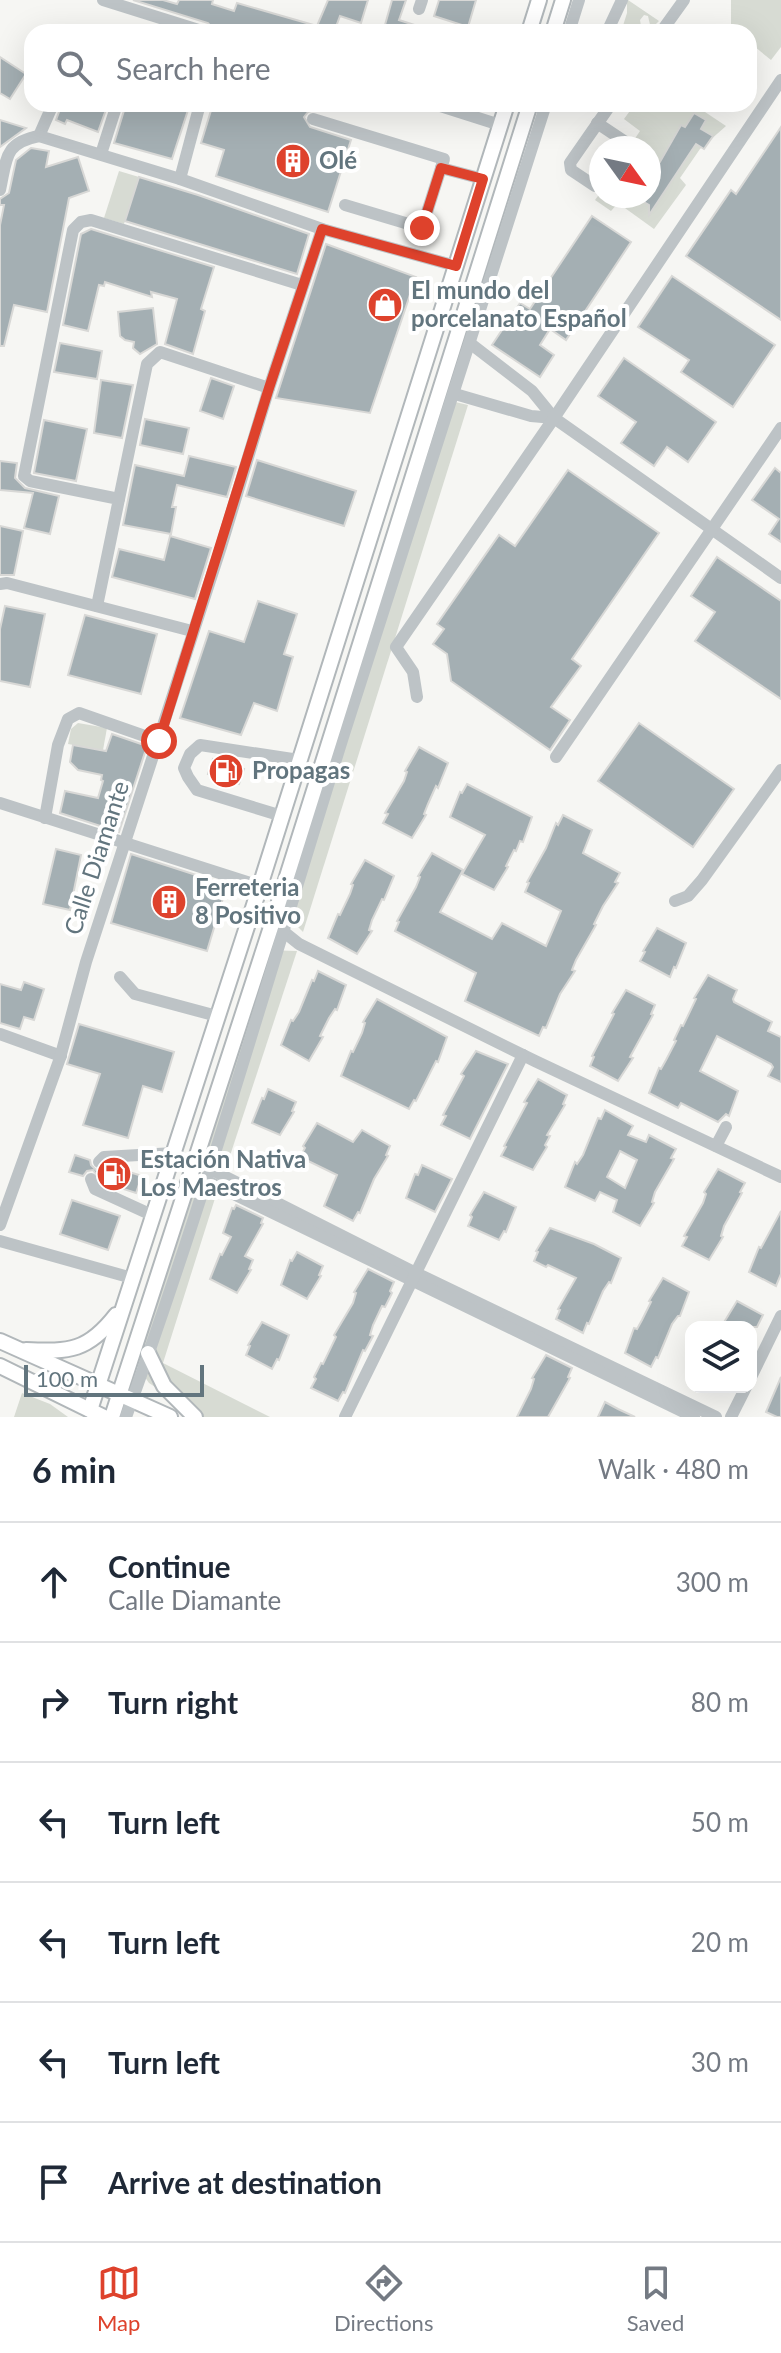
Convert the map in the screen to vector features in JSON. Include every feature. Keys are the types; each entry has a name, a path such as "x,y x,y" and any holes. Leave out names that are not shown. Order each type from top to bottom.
{"main road":[{"path":"532,24 539,0"},
{"path":"556,24 563,0"},
{"path":"89,1414 260,886 504,112"},
{"path":"112,1417 126,1397 527,112"},
{"path":"18,1349 80,1348 101,1334 123,1305"},
{"path":"0,1341 170,1417"},
{"path":"148,1353 164,1386 195,1417"},
{"path":"0,1366 89,1414 104,1417"}],"street":[{"path":"103,0 127,4 183,24"},
{"path":"572,24 579,0"},
{"path":"611,24 622,0"},
{"path":"667,24 684,0"},
{"path":"417,697 413,672 396,647 781,80"},
{"path":"39,136 50,112"},
{"path":"101,154 114,112"},
{"path":"180,179 198,112"},
{"path":"459,112 500,125"},
{"path":"126,1417 126,1397 148,1353 212,1177 343,736 544,112"},
{"path":"589,182 571,170 570,166 603,112"},
{"path":"313,119 444,159 422,228 345,205"},
{"path":"597,123 616,136"},
{"path":"0,190 10,150 21,140 39,136 180,179 322,229 456,266"},
{"path":"441,168 483,179"},
{"path":"119,499 30,481 24,476 73,230 81,222 91,220 302,285"},
{"name":"Calle Diamante","path":"0,1225 61,1056 86,962 322,229"},
{"path":"471,344 520,380 554,418 781,578"},
{"path":"97,606 147,364 153,356 160,352 269,388"},
{"path":"455,394 531,416 554,418"},
{"path":"556,757 781,428"},
{"path":"0,584 7,583 192,631"},
{"path":"45,818 58,745 68,719 79,713 159,741"},
{"path":"282,816 197,790 184,768 190,754 200,745 299,760"},
{"path":"675,901 688,896 702,880 781,770"},
{"path":"0,803 260,886"},
{"path":"284,932 299,944 523,1055 781,1177"},
{"path":"120,977 135,994 217,1016"},
{"path":"0,1034 61,1056"},
{"path":"345,1417 523,1055"},
{"path":"716,1146 726,1127"},
{"path":"99,1162 104,1157 174,1153"},
{"path":"212,1177 591,1361 694,1417"},
{"path":"91,1179 95,1189 154,1216"},
{"path":"0,1241 132,1278"},
{"path":"757,1365 781,1316"},
{"path":"731,1417 743,1393"},
{"path":"658,1395 716,1417"}],"shaded area":[{"path":"627,0 659,21 650,24 648,16 644,15 641,24 624,24"},
{"path":"731,0 781,0 781,47 771,60 757,49 757,24 731,24"},
{"path":"629,112 705,112 726,126 700,149 680,178 686,185 654,229 625,208 661,208 661,136 637,136 640,131 624,119"},
{"path":"119,171 139,177 124,224 104,218"},
{"path":"438,398 468,405 303,932 291,920"},
{"path":"78,723 107,728 103,750 68,744 71,729"},
{"path":"264,950 297,951 225,1171 197,1155"},
{"path":"217,1192 163,1363 270,1417 201,1417 149,1383 133,1360 185,1198"},
{"path":"22,1393 50,1404 68,1417 14,1417"}],"building":[{"path":"133,0 163,0 177,4 179,0 213,0 212,4 234,11 237,3 310,24 209,24"},
{"path":"328,0 368,0 361,23 340,16 337,24 318,24"},
{"path":"392,0 406,0 399,20 411,24 385,24"},
{"path":"439,0 476,0 469,24 434,16"},
{"path":"0,57 24,73 24,77 10,99 0,93"},
{"path":"59,112 105,112 98,132 67,120 65,124 56,120"},
{"path":"124,112 187,112 172,159 114,143"},
{"name":"Olé","path":"211,112 308,112 304,117 310,127 351,140 328,212 216,176 224,150 201,143"},
{"path":"694,113 706,120 701,129 713,136 704,149 696,144 661,197 661,160 681,125 685,127"},
{"path":"0,120 26,128 0,147"},
{"path":"781,127 781,320 686,256 731,190 736,194"},
{"path":"31,148 49,151 46,167 78,157 89,191 69,198 47,312 14,305 4,346 0,346 0,225 4,205 0,205 0,199 9,193 16,160"},
{"path":"139,177 309,234 297,274 125,221"},
{"path":"592,216 631,242 566,340 550,329 540,345 554,355 540,377 492,345 520,303 530,309"},
{"path":"91,229 214,267 201,309 205,311 193,354 165,344 177,299 151,292 152,297 105,282 104,286 99,285 88,331 63,325 81,234"},
{"path":"326,244 416,277 370,413 276,398"},
{"path":"672,276 775,345 733,407 681,372 689,360 638,327"},
{"path":"153,308 157,344 140,354 133,348 134,342 120,336 118,312"},
{"path":"60,343 102,351 97,379 54,372"},
{"path":"624,358 716,422 688,462 667,447 654,466 621,443 636,422 598,396"},
{"path":"211,378 234,386 223,419 200,411"},
{"path":"101,380 133,385 122,438 94,433"},
{"path":"145,419 189,428 183,454 140,445"},
{"path":"44,420 87,429 76,481 34,473"},
{"path":"189,456 236,467 227,497 177,485 171,534 123,525 135,465 184,476"},
{"path":"257,460 356,491 344,526 246,496"},
{"path":"0,461 17,463 15,478 25,488 59,496 50,534 24,528 33,493 0,490"},
{"path":"775,468 781,473 781,542 769,534 779,519 752,500"},
{"path":"568,470 659,533 572,659 581,666 551,707 570,720 550,750 451,681 447,654 433,644 444,629 437,624 499,535 515,546"},
{"path":"0,526 23,531 14,575 0,575"},
{"path":"170,536 211,548 195,599 112,577 119,549 164,560"},
{"path":"717,557 781,601 781,699 695,641 715,612 691,596"},
{"path":"258,601 297,614 284,654 293,657 277,711 254,703 241,735 180,718 209,631 244,642"},
{"path":"5,606 45,614 30,687 0,681 0,629"},
{"path":"85,615 157,634 141,694 68,675"},
{"path":"639,723 734,789 693,847 598,781"},
{"path":"112,734 147,746 119,832 60,813 65,791 98,798 103,781 102,775 78,770 70,762 73,745 106,751"},
{"path":"419,747 448,763 428,804 426,815 412,838 383,823 388,814 385,813"},
{"name":"Propagas","path":"213,759 244,769 239,784 208,774"},
{"path":"467,784 532,817 523,842 520,841 514,850 494,890 462,874 485,835 450,817 460,792"},
{"path":"563,815 592,830 583,853 620,873 615,882 618,883 576,960 572,970 575,971 539,1036 465,1001 476,973 395,931 418,876 432,853 463,870 440,912 492,939 502,923 546,946 561,911 525,892 556,823 558,825"},
{"path":"56,849 81,855 70,910 43,904"},
{"name":"Ferreteria 8 Positivo","path":"131,854 227,885 207,951 111,923"},
{"path":"365,860 394,876 372,920 369,930 372,931 357,954 328,938"},
{"path":"657,928 686,943 670,977 640,961"},
{"path":"318,971 346,985 337,1010 329,1018 320,1036 323,1037 309,1061 281,1045"},
{"path":"708,975 737,990 734,1002 772,1022 768,1031 781,1037 781,1082 768,1076 773,1067 771,1064 717,1036 700,1071 738,1091 729,1116 726,1114 718,1122 681,1103 678,1108 649,1093"},
{"path":"24,982 44,989 34,1020 24,1017 20,1029 0,1023 0,984 21,990"},
{"path":"626,990 655,1005 653,1015 630,1057 633,1058 618,1081 590,1066 612,1013"},
{"path":"377,999 447,1037 438,1062 409,1109 341,1076 362,1033 363,1022"},
{"path":"79,1024 174,1052 162,1092 143,1086 128,1138 83,1125 100,1074 67,1064"},
{"path":"476,1051 508,1064 470,1139 441,1125 446,1116 443,1115 464,1076 461,1074"},
{"path":"538,1079 567,1095 565,1105 547,1135 550,1136 545,1145 547,1147 533,1170 501,1156 527,1103 524,1102"},
{"path":"268,1089 296,1102 294,1112 280,1135 252,1123"},
{"path":"605,1110 633,1126 628,1135 646,1142 649,1135 676,1149 671,1158 674,1159 655,1192 654,1203 640,1226 613,1212 617,1200 600,1192 595,1201 565,1187 575,1162 577,1164 583,1155 598,1118 601,1119","holes":["620,1151 637,1160 625,1188 607,1177"]},
{"path":"317,1123 353,1142 362,1130 390,1146 360,1213 353,1221 324,1206 337,1175 300,1157"},
{"path":"75,1155 90,1160 96,1170 110,1166 142,1176 136,1193 102,1182 93,1170 83,1176 69,1172"},
{"path":"422,1165 452,1179 435,1212 406,1198"},
{"path":"718,1169 745,1183 724,1226 723,1237 709,1260 682,1246 687,1237 684,1236 703,1203 704,1192"},
{"path":"484,1192 516,1207 506,1232 499,1240 468,1226 470,1215"},
{"path":"72,1200 120,1216 108,1250 60,1234"},
{"path":"236,1205 263,1218 263,1224 245,1256 253,1260 251,1270 237,1293 210,1279 231,1237 223,1233"},
{"path":"781,1211 781,1274 776,1286 749,1272 759,1247"},
{"path":"550,1228 621,1258 583,1333 556,1319 558,1309 576,1278 534,1261 536,1251"},
{"path":"297,1252 323,1266 321,1276 307,1299 281,1285 290,1260"},
{"path":"368,1269 394,1282 392,1293 385,1307 382,1306 370,1335 373,1336 338,1401 311,1388 336,1337 334,1335 353,1303 354,1292"},
{"path":"663,1278 689,1292 680,1316 672,1324 651,1367 625,1353 634,1328 637,1329"},
{"path":"737,1301 763,1315 757,1327 757,1321 725,1321"},
{"path":"262,1322 289,1335 272,1369 246,1355 248,1345"},
{"path":"546,1355 572,1368 570,1378 548,1417 517,1417 531,1389 532,1378"},
{"path":"781,1377 781,1417 777,1417 766,1412"},
{"path":"605,1402 618,1409 635,1417 598,1417"}],"place":[{"name":"Olé","path":"293,161"},
{"name":"El mundo del porcelanato Español","path":"385,305"},
{"name":"Propagas","path":"226,771"},
{"name":"Ferreteria 8 Positivo","path":"169,902"},
{"name":"Estación Nativa Los Maestros","path":"114,1174"}],"route":[{"path":"159,741 322,229 456,266 483,179 441,168 422,228"}]}
